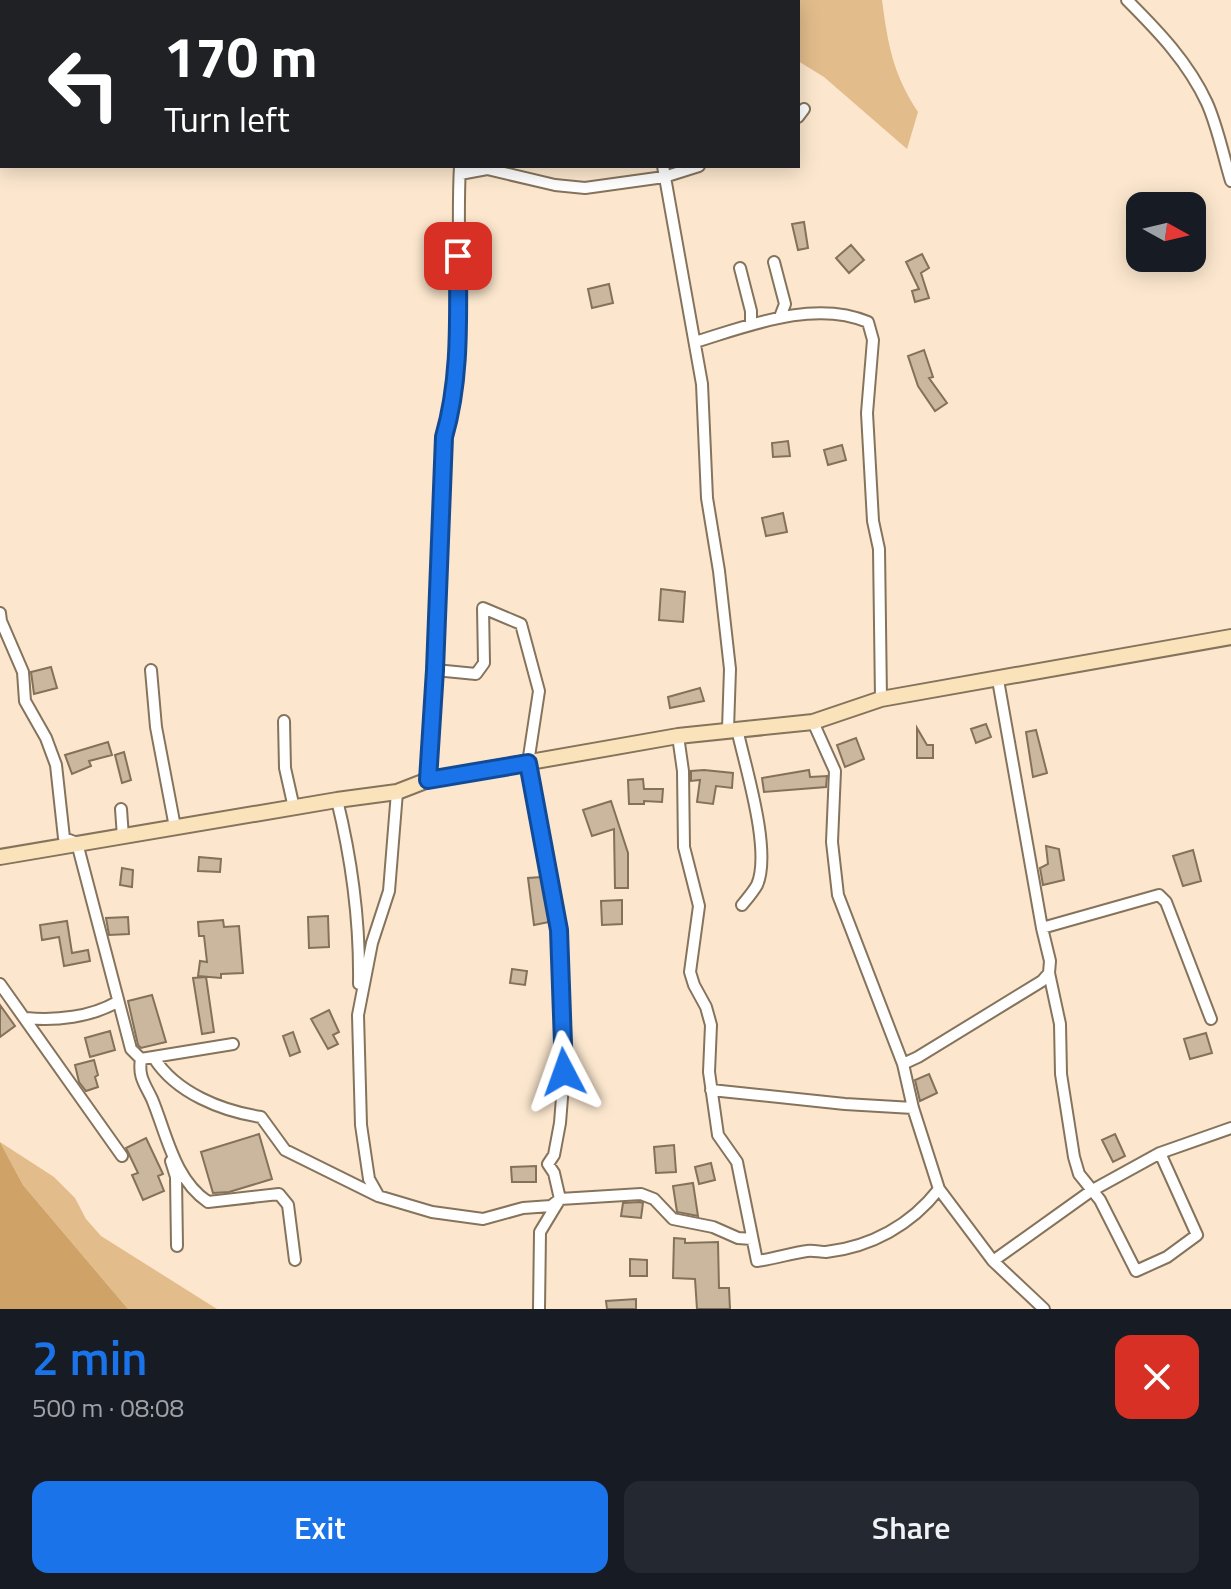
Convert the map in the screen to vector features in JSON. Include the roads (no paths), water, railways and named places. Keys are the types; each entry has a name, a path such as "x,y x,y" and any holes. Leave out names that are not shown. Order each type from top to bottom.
{"main road":[{"path":"0,857 397,792 428,780 678,736 813,722 881,699 1231,637"}],"street":[{"path":"1127,0 1164,37 1185,64 1213,118 1231,181"},
{"path":"428,780 444,437 452,410 457,367 460,170 487,169 555,185 585,188 685,168"},
{"path":"663,171 702,384 707,498 730,669 732,729 759,827 761,856 758,883 742,905"},
{"path":"774,262 785,304 780,317"},
{"path":"740,268 751,311 751,325"},
{"path":"695,342 780,317 850,314 868,322 873,340 867,413 873,521 879,549 881,699"},
{"path":"435,670 476,674 484,663 483,608 521,624 539,691 528,763 559,930 564,1072 560,1123 554,1155 548,1164 554,1173 560,1199 540,1232 539,1309"},
{"path":"0,613 23,672 25,701 46,738 56,765 64,838 77,843 131,1049 141,1059 233,1044"},
{"path":"151,670 156,727 175,827"},
{"path":"998,680 1050,961 1049,973 1060,1024 1061,1074 1074,1157 1079,1174 1100,1200 1134,1269 1140,1270 1167,1257 1194,1239 1197,1230 1160,1153"},
{"path":"284,721 285,768 294,808"},
{"path":"813,722 835,771 832,842 838,895 903,1064 913,1108 939,1189 993,1261 1044,1309"},
{"path":"678,736 683,771 684,847 699,906 690,972 711,1025 711,1090 718,1135 737,1162 757,1261 866,1244 881,1238 918,1212 939,1189"},
{"path":"358,1015 372,943 389,891 397,792"},
{"path":"337,800 356,894 361,1125 369,1179 378,1196"},
{"path":"121,809 123,837"},
{"path":"1042,928 1159,895 1166,902 1211,1019"},
{"path":"903,1064 1042,981 1049,973"},
{"path":"0,984 122,1156"},
{"path":"26,1018 51,1021 105,1009 117,1002"},
{"path":"154,1058 161,1069 195,1095 234,1113 261,1117 285,1150 378,1196 432,1212 483,1219 523,1208 551,1206 560,1199 641,1194 654,1199 673,1219 713,1227 738,1238 752,1239"},
{"path":"141,1059 139,1072 151,1097 176,1177 177,1246"},
{"path":"711,1090 913,1108"},
{"path":"993,1261 1091,1191 1160,1153 1231,1128"},
{"path":"169,1151 197,1195 208,1202 279,1194 288,1205 295,1260"}]}
